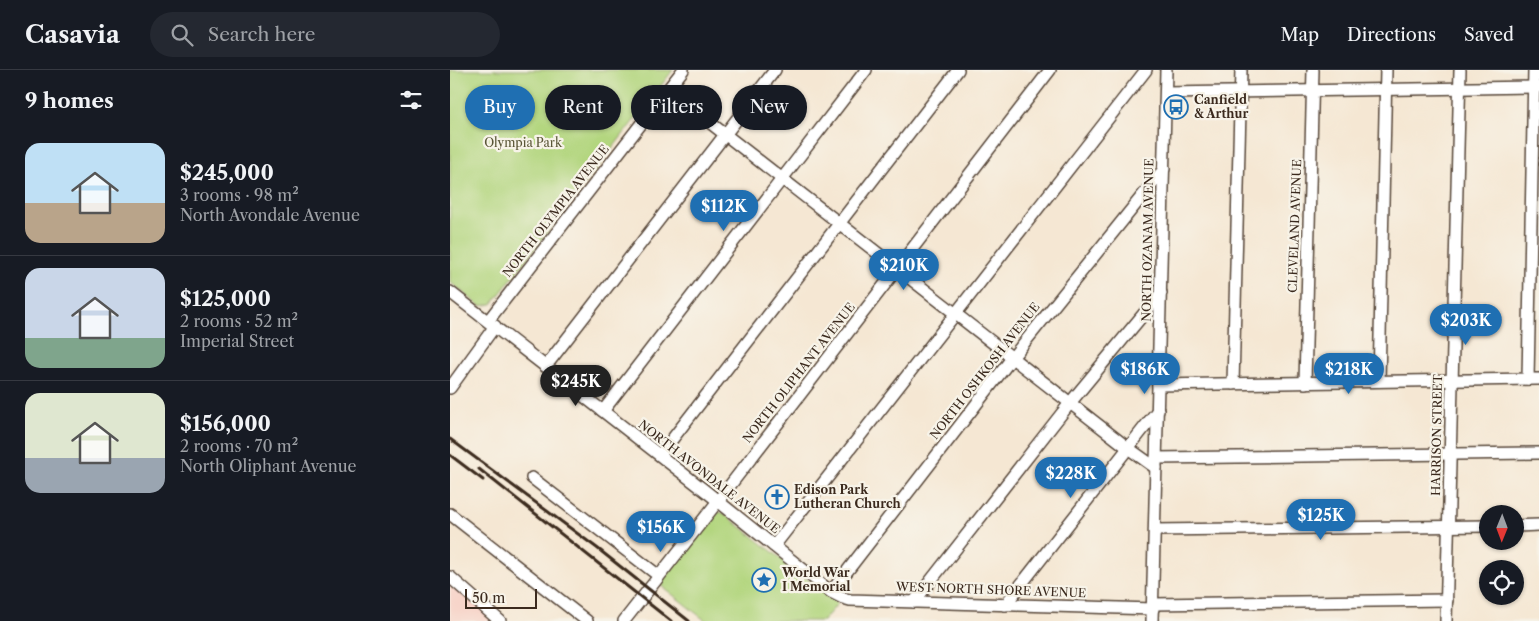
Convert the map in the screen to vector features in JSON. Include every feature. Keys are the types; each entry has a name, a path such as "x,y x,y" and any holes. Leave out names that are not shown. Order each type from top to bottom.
{"street":[{"name":"NORTH OLYMPIA AVENUE","path":"672,85 683,70"},
{"path":"546,366 775,70"},
{"path":"603,411 866,70"},
{"path":"660,455 958,70"},
{"name":"NORTH OLIPHANT AVENUE","path":"624,621 1050,70"},
{"path":"774,546 954,313 1146,70"},
{"name":"NORTH OZANAM AVENUE","path":"1152,621 1166,70"},
{"path":"1233,384 1242,70"},
{"name":"CLEVELAND AVENUE","path":"1304,382 1313,70"},
{"path":"1379,381 1386,70"},
{"name":"HARRISON STREET","path":"1446,621 1460,70"},
{"path":"1158,385 1533,379 1536,87 1534,70"},
{"path":"1166,93 1536,87"},
{"name":"NORTH OLYMPIA AVENUE","path":"450,388 491,324 638,130"},
{"path":"719,130 1128,448 1156,463 1539,453"},
{"name":"NORTH OSHKOSH AVENUE","path":"831,592 1012,358 1164,169"},
{"name":"NORTH AVONDALE AVENUE","path":"450,292 660,455 831,592"},
{"path":"914,602 1070,403 1161,293"},
{"path":"1005,604 1158,410"},
{"path":"532,478 659,576"},
{"path":"450,514 587,621"},
{"path":"1524,526 1539,525"},
{"path":"1155,530 1479,526"},
{"path":"450,577 500,621"},
{"name":"WEST NORTH SHORE AVENUE","path":"831,592 850,600 1153,606 1447,600"}],"shaded area":[{"path":"450,576 502,621 450,621"}],"green space":[{"name":"Olympia Park","path":"450,70 673,70 661,85 631,85 631,124 492,304 480,306 450,282"},
{"path":"719,512 723,513 838,603 823,621 706,621 659,584"}],"railway":[{"path":"450,439 597,548 689,621"},
{"path":"450,455 483,480"},
{"path":"479,469 671,621"}],"place":[{"name":"Canfield & Arthur","path":"1176,107"},
{"name":"Edison Park Lutheran Church","path":"777,497"},
{"name":"World War I Memorial","path":"764,580"}]}
